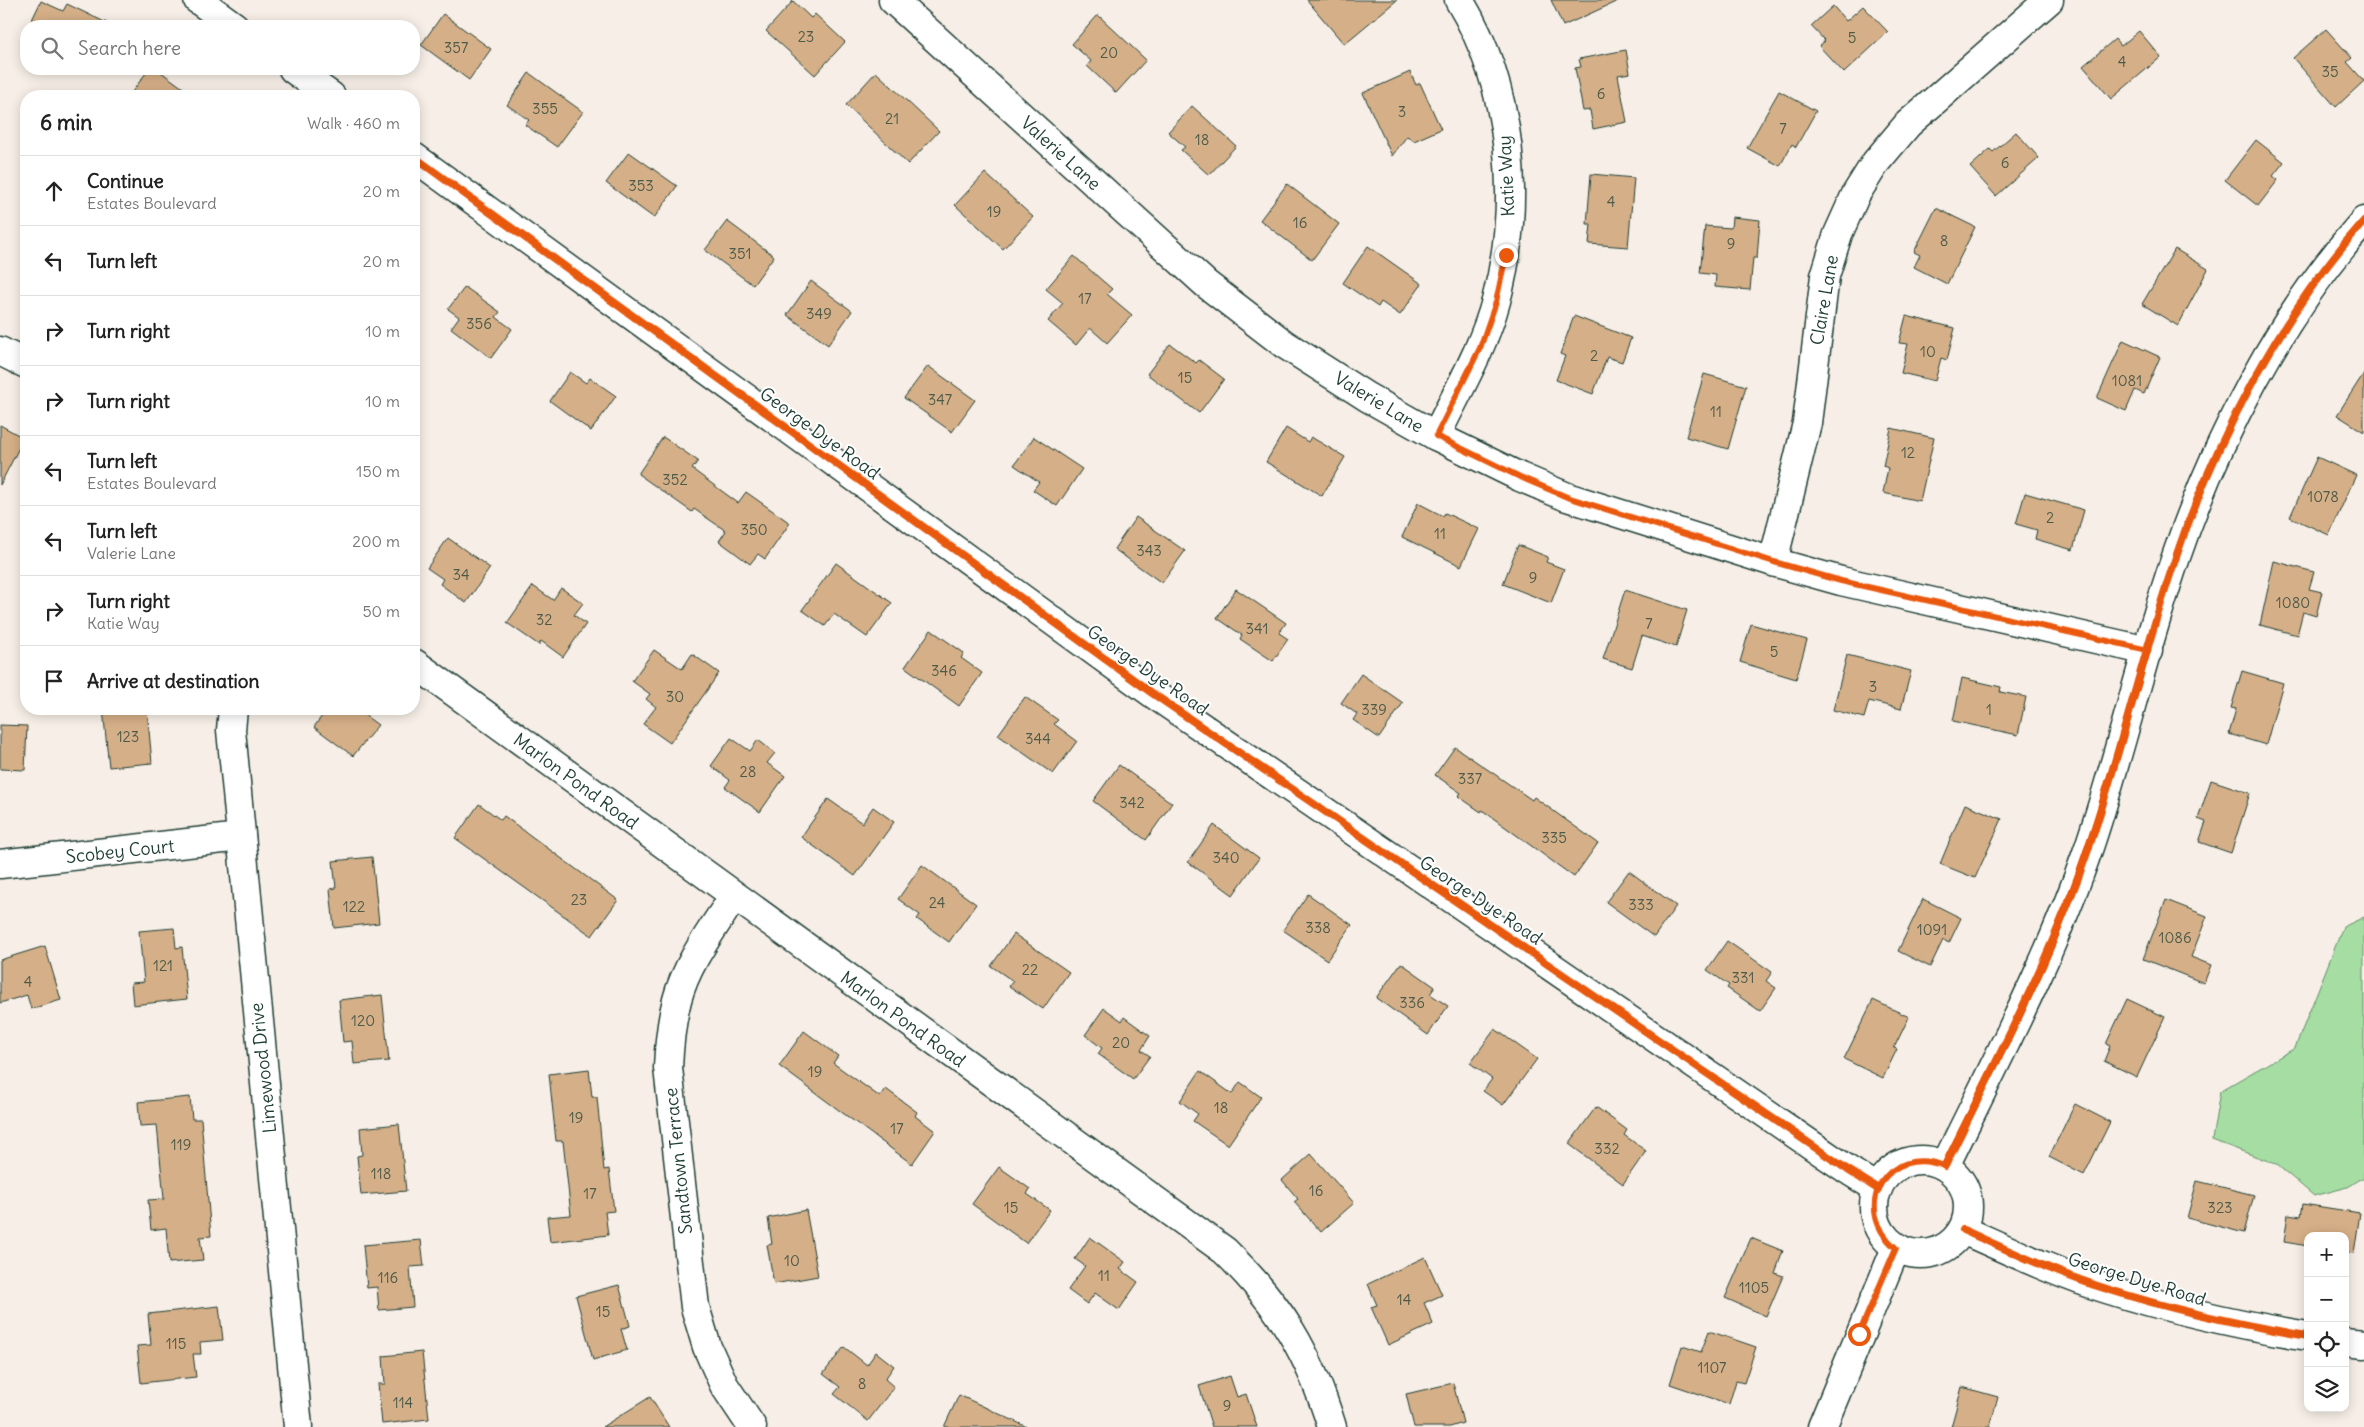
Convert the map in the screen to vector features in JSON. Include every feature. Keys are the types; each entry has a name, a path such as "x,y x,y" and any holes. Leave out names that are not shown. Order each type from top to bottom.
{"street":[{"path":"198,0 226,20"},
{"name":"Valerie Lane","path":"894,0 1206,284 1284,344 1367,397 1436,436 1520,477 1567,497 1774,562 1841,581 2148,650"},
{"name":"Katie Way","path":"1436,436 1480,348 1496,302 1506,255 1510,206 1508,151 1501,110 1488,64 1459,0"},
{"name":"Claire Lane","path":"1774,562 1807,423 1825,276 1838,234 1856,194 1876,162 1908,124 2049,0"},
{"path":"301,75 323,90"},
{"name":"George Dye Road","path":"420,161 1152,693 1878,1189"},
{"path":"1944,1166 2031,990 2058,930 2089,846 2176,557 2201,489 2231,423 2280,336 2315,284 2364,221"},
{"path":"0,351 20,361"},
{"name":"Marlon Pond Road","path":"420,667 1225,1251 1255,1281 1281,1314 1303,1350 1332,1427"},
{"name":"Limewood Drive","path":"232,715 231,730 298,1427"},
{"name":"Scobey Court","path":"0,864 241,837"},
{"name":"Sandtown Terrace","path":"734,896 691,966 677,998 670,1033 668,1068 695,1307 707,1347 724,1385 752,1427"},
{"path":"1932,1161 1944,1166 1956,1175 1966,1194 1968,1216 1963,1230 1955,1240 1933,1253 1921,1255 1896,1248 1886,1239 1879,1228 1875,1215 1878,1189 1889,1173 1906,1162 1932,1161"},
{"name":"George Dye Road","path":"1963,1230 2014,1253 2106,1289 2203,1316 2304,1335"},
{"path":"1822,1427 1896,1248"},
{"path":"2349,1342 2364,1344"}],"green space":[{"path":"2364,917 2364,1177 2348,1187 2314,1196 2276,1164 2212,1140 2220,1091 2295,1048 2343,927"}],"building":[{"path":"1307,0 1397,0 1344,44"},
{"path":"1551,0 1620,0 1563,26"},
{"path":"41,1 63,11 67,4 100,20 32,20"},
{"path":"793,1 811,18 815,14 845,42 815,75 766,31"},
{"path":"1833,6 1846,21 1863,6 1888,32 1844,73 1819,46 1825,41 1811,26"},
{"path":"443,14 491,49 469,80 421,45"},
{"path":"1098,15 1146,60 1116,93 1087,66 1091,61 1072,44"},
{"path":"2326,29 2352,58 2347,62 2364,81 2336,107 2293,58"},
{"path":"2139,31 2161,57 2111,99 2083,66 2115,39 2121,46"},
{"path":"1626,50 1630,73 1618,75 1627,122 1593,129 1590,110 1583,111 1575,68 1581,67 1579,59"},
{"path":"876,72 939,131 908,164 846,105"},
{"path":"1410,72 1416,85 1420,83 1441,129 1414,141 1407,136 1392,156 1363,93"},
{"path":"529,73 583,112 557,147 525,125 529,120 507,105"},
{"path":"145,75 165,75 186,90 133,90"},
{"path":"1779,91 1816,111 1796,147 1792,144 1780,166 1747,148"},
{"path":"1192,106 1236,146 1209,175 1181,150 1185,147 1168,132"},
{"path":"2016,132 2039,158 1996,196 1970,167 1990,149 1993,152"},
{"path":"2256,140 2284,162 2273,176 2278,180 2258,206 2225,180"},
{"path":"629,152 677,186 654,218 606,183"},
{"path":"985,173 1033,217 1003,249 955,205"},
{"path":"1591,174 1634,178 1628,247 1589,244 1591,224 1587,224"},
{"path":"1287,184 1339,224 1312,260 1260,220"},
{"path":"1936,208 1975,227 1947,284 1914,267 1920,255 1914,252"},
{"path":"1732,217 1760,220 1757,258 1753,258 1750,290 1715,287 1716,275 1700,273 1705,226 1731,228"},
{"path":"727,221 774,256 753,285 705,250"},
{"path":"1368,246 1422,284 1400,315 1381,302 1378,307 1343,283"},
{"path":"2175,249 2208,269 2178,326 2142,304"},
{"path":"1074,256 1112,289 1107,294 1132,315 1107,343 1090,328 1076,345 1048,321 1063,303 1046,289"},
{"path":"811,281 852,311 828,345 787,315"},
{"path":"465,287 500,312 496,317 512,329 491,358 451,328 459,317 448,309"},
{"path":"1574,316 1631,338 1622,362 1607,357 1593,394 1556,380 1565,356 1560,354"},
{"path":"1906,316 1955,328 1947,360 1941,358 1935,381 1901,373 1908,344 1899,343"},
{"path":"2123,340 2160,357 2144,394 2135,390 2126,411 2097,398"},
{"path":"1170,344 1196,363 1199,360 1224,379 1199,413 1147,374"},
{"path":"928,366 975,400 952,432 904,398"},
{"path":"570,372 586,383 590,378 616,396 591,431 550,401"},
{"path":"2364,373 2364,432 2337,415"},
{"path":"1704,374 1746,386 1728,449 1686,437"},
{"path":"0,425 20,436 20,446 0,485"},
{"path":"1286,428 1308,442 1311,437 1345,457 1322,496 1266,462"},
{"path":"1891,428 1934,438 1920,501 1883,493 1888,468 1883,466"},
{"path":"663,437 698,461 692,469 738,503 746,492 790,523 765,559 758,554 750,564 719,541 726,531 694,509 692,512 638,474"},
{"path":"1034,437 1082,469 1057,506 1033,490 1039,482 1014,465"},
{"path":"2317,457 2356,475 2329,535 2290,517"},
{"path":"2025,493 2084,510 2073,550 2035,539 2037,530 2016,524"},
{"path":"1418,503 1443,516 1445,513 1479,529 1461,566 1402,537"},
{"path":"1136,517 1185,551 1162,583 1114,549"},
{"path":"448,538 490,568 466,603 440,584 443,579 427,568"},
{"path":"1518,545 1548,557 1546,562 1564,569 1551,603 1503,584"},
{"path":"2274,561 2314,572 2309,589 2322,592 2316,616 2303,612 2297,635 2260,625"},
{"path":"836,563 892,603 867,637 834,614 825,626 802,610"},
{"path":"533,586 553,600 561,588 583,603 574,615 586,624 563,657 541,641 539,645 507,623"},
{"path":"1236,589 1286,623 1279,633 1288,639 1273,661 1240,639 1242,635 1217,618"},
{"path":"1625,590 1687,610 1676,647 1642,636 1632,668 1603,659"},
{"path":"1751,624 1807,640 1796,679 1740,662"},
{"path":"931,630 964,653 961,658 982,673 959,706 905,667"},
{"path":"654,650 682,669 692,654 719,673 670,743 643,724 656,707 646,699 650,694 632,681"},
{"path":"1847,655 1911,671 1901,709 1869,701 1864,718 1833,710"},
{"path":"2242,671 2283,683 2266,745 2229,734 2236,709 2231,708"},
{"path":"1361,674 1403,703 1379,738 1353,720 1357,714 1341,703"},
{"path":"1962,678 2001,687 2000,692 2026,697 2018,735 1953,721"},
{"path":"1025,697 1058,720 1054,724 1077,741 1053,774 998,735"},
{"path":"104,715 148,715 152,763 109,767"},
{"path":"323,715 364,715 378,725 353,756 314,727"},
{"path":"0,725 27,726 25,770 0,769"},
{"path":"731,738 750,751 758,740 775,753 767,763 785,776 760,812 725,787 730,780 711,766"},
{"path":"1455,747 1532,800 1534,797 1598,843 1574,877 1482,810 1481,812 1458,796 1461,793 1435,775"},
{"path":"1119,765 1172,803 1146,840 1093,801"},
{"path":"2211,780 2250,793 2231,853 2199,842 2206,822 2198,819"},
{"path":"828,799 862,823 873,807 894,822 855,876 801,837"},
{"path":"479,804 501,820 504,816 618,900 592,936 455,838"},
{"path":"1965,804 2002,819 1975,878 1940,864"},
{"path":"1214,825 1259,858 1233,895 1188,862"},
{"path":"372,857 379,923 334,928 330,889 336,888 333,861"},
{"path":"922,865 976,904 949,942 917,919 920,915 898,899"},
{"path":"1629,871 1676,906 1654,937 1606,902"},
{"path":"1308,894 1352,925 1327,960 1283,930"},
{"path":"1923,899 1961,918 1949,943 1943,940 1930,967 1898,951"},
{"path":"2166,900 2207,916 2191,957 2211,965 2204,983 2143,959"},
{"path":"174,928 176,948 182,947 187,999 133,1005 131,983 144,982 139,931"},
{"path":"1014,934 1069,972 1043,1009 1009,986 1013,981 991,966"},
{"path":"1727,941 1772,972 1766,981 1776,988 1760,1011 1727,988 1729,985 1707,970"},
{"path":"45,946 61,1000 31,1009 27,995 0,1003 0,960"},
{"path":"1401,963 1435,987 1430,994 1448,1006 1428,1035 1376,998"},
{"path":"382,995 389,1061 354,1064 352,1041 343,1042 339,1000"},
{"path":"2127,999 2165,1017 2137,1077 2104,1061 2110,1046 2106,1044"},
{"path":"1873,1000 1909,1017 1894,1048 1897,1049 1883,1078 1844,1059"},
{"path":"1104,1008 1122,1021 1124,1017 1150,1036 1141,1050 1150,1056 1133,1079 1098,1054 1102,1048 1085,1035"},
{"path":"1495,1029 1537,1059 1503,1105 1483,1091 1492,1079 1470,1063"},
{"path":"804,1031 838,1056 833,1063 880,1097 886,1089 917,1112 915,1116 935,1131 912,1164 779,1066"},
{"path":"589,1069 592,1097 597,1097 604,1170 609,1169 614,1211 605,1212 608,1235 550,1242 547,1217 571,1215 563,1141 556,1141 549,1074"},
{"path":"1200,1071 1232,1094 1240,1082 1261,1097 1228,1145 1193,1121 1198,1114 1180,1101"},
{"path":"190,1097 192,1119 201,1119 211,1236 200,1237 203,1260 169,1263 166,1228 151,1230 148,1200 164,1199 157,1125 140,1126 138,1102"},
{"path":"2075,1104 2110,1122 2084,1175 2049,1157"},
{"path":"1596,1107 1627,1130 1624,1135 1646,1151 1623,1184 1569,1144"},
{"path":"399,1124 406,1191 361,1195 357,1156 362,1155 360,1128"},
{"path":"1311,1154 1354,1203 1321,1232 1294,1202 1298,1199 1282,1180"},
{"path":"999,1167 1030,1189 1027,1194 1050,1210 1026,1243 972,1204"},
{"path":"2197,1181 2254,1195 2244,1233 2187,1218"},
{"path":"2303,1204 2360,1213 2354,1253 2349,1252 2349,1232 2304,1232 2304,1245 2284,1242 2288,1214 2301,1216"},
{"path":"806,1210 818,1276 774,1284 767,1245 772,1244 768,1218"},
{"path":"1090,1237 1125,1262 1120,1269 1138,1282 1119,1310 1095,1293 1087,1304 1068,1290 1085,1266 1075,1259"},
{"path":"1751,1238 1783,1251 1775,1273 1783,1276 1766,1316 1725,1298"},
{"path":"421,1240 424,1266 410,1267 413,1307 379,1310 377,1287 367,1288 363,1245"},
{"path":"1425,1257 1442,1295 1424,1303 1433,1324 1388,1345 1371,1307 1377,1305 1368,1284"},
{"path":"619,1285 630,1326 621,1329 627,1350 593,1360 576,1296"},
{"path":"219,1306 223,1340 200,1342 201,1354 193,1354 196,1377 141,1383 137,1346 151,1345 148,1314"},
{"path":"1709,1331 1756,1347 1744,1383 1736,1381 1729,1404 1670,1384 1682,1346 1701,1352"},
{"path":"844,1347 867,1365 876,1352 894,1366 885,1379 894,1387 868,1421 834,1394 840,1387 823,1374"},
{"path":"422,1352 429,1419 382,1424 378,1384 385,1384 383,1356"},
{"path":"1230,1376 1237,1397 1246,1394 1257,1427 1212,1427 1199,1386"},
{"path":"1453,1383 1463,1423 1450,1427 1414,1427 1406,1394"},
{"path":"1962,1387 1998,1397 1990,1427 1951,1427"},
{"path":"959,1395 1027,1427 944,1427"},
{"path":"650,1397 669,1427 602,1427"}],"cycle path":[{"path":"420,161 1152,693 1878,1189"},
{"path":"1945,1166 2022,1009 2074,888 2101,811 2164,593 2192,512 2211,468 2231,423 2279,337 2305,296 2364,221"},
{"path":"1963,1230 2052,1269 2107,1289 2207,1316 2304,1335"}],"route":[{"path":"1506,255 1496,302 1480,348 1436,436 1520,477 1567,497 1774,562 1841,581 2148,650 2089,846 2058,930 2031,990 1944,1166 1932,1161 1906,1162 1894,1168 1878,1189 1875,1215 1879,1228 1886,1239 1896,1248 1859,1334"}]}
